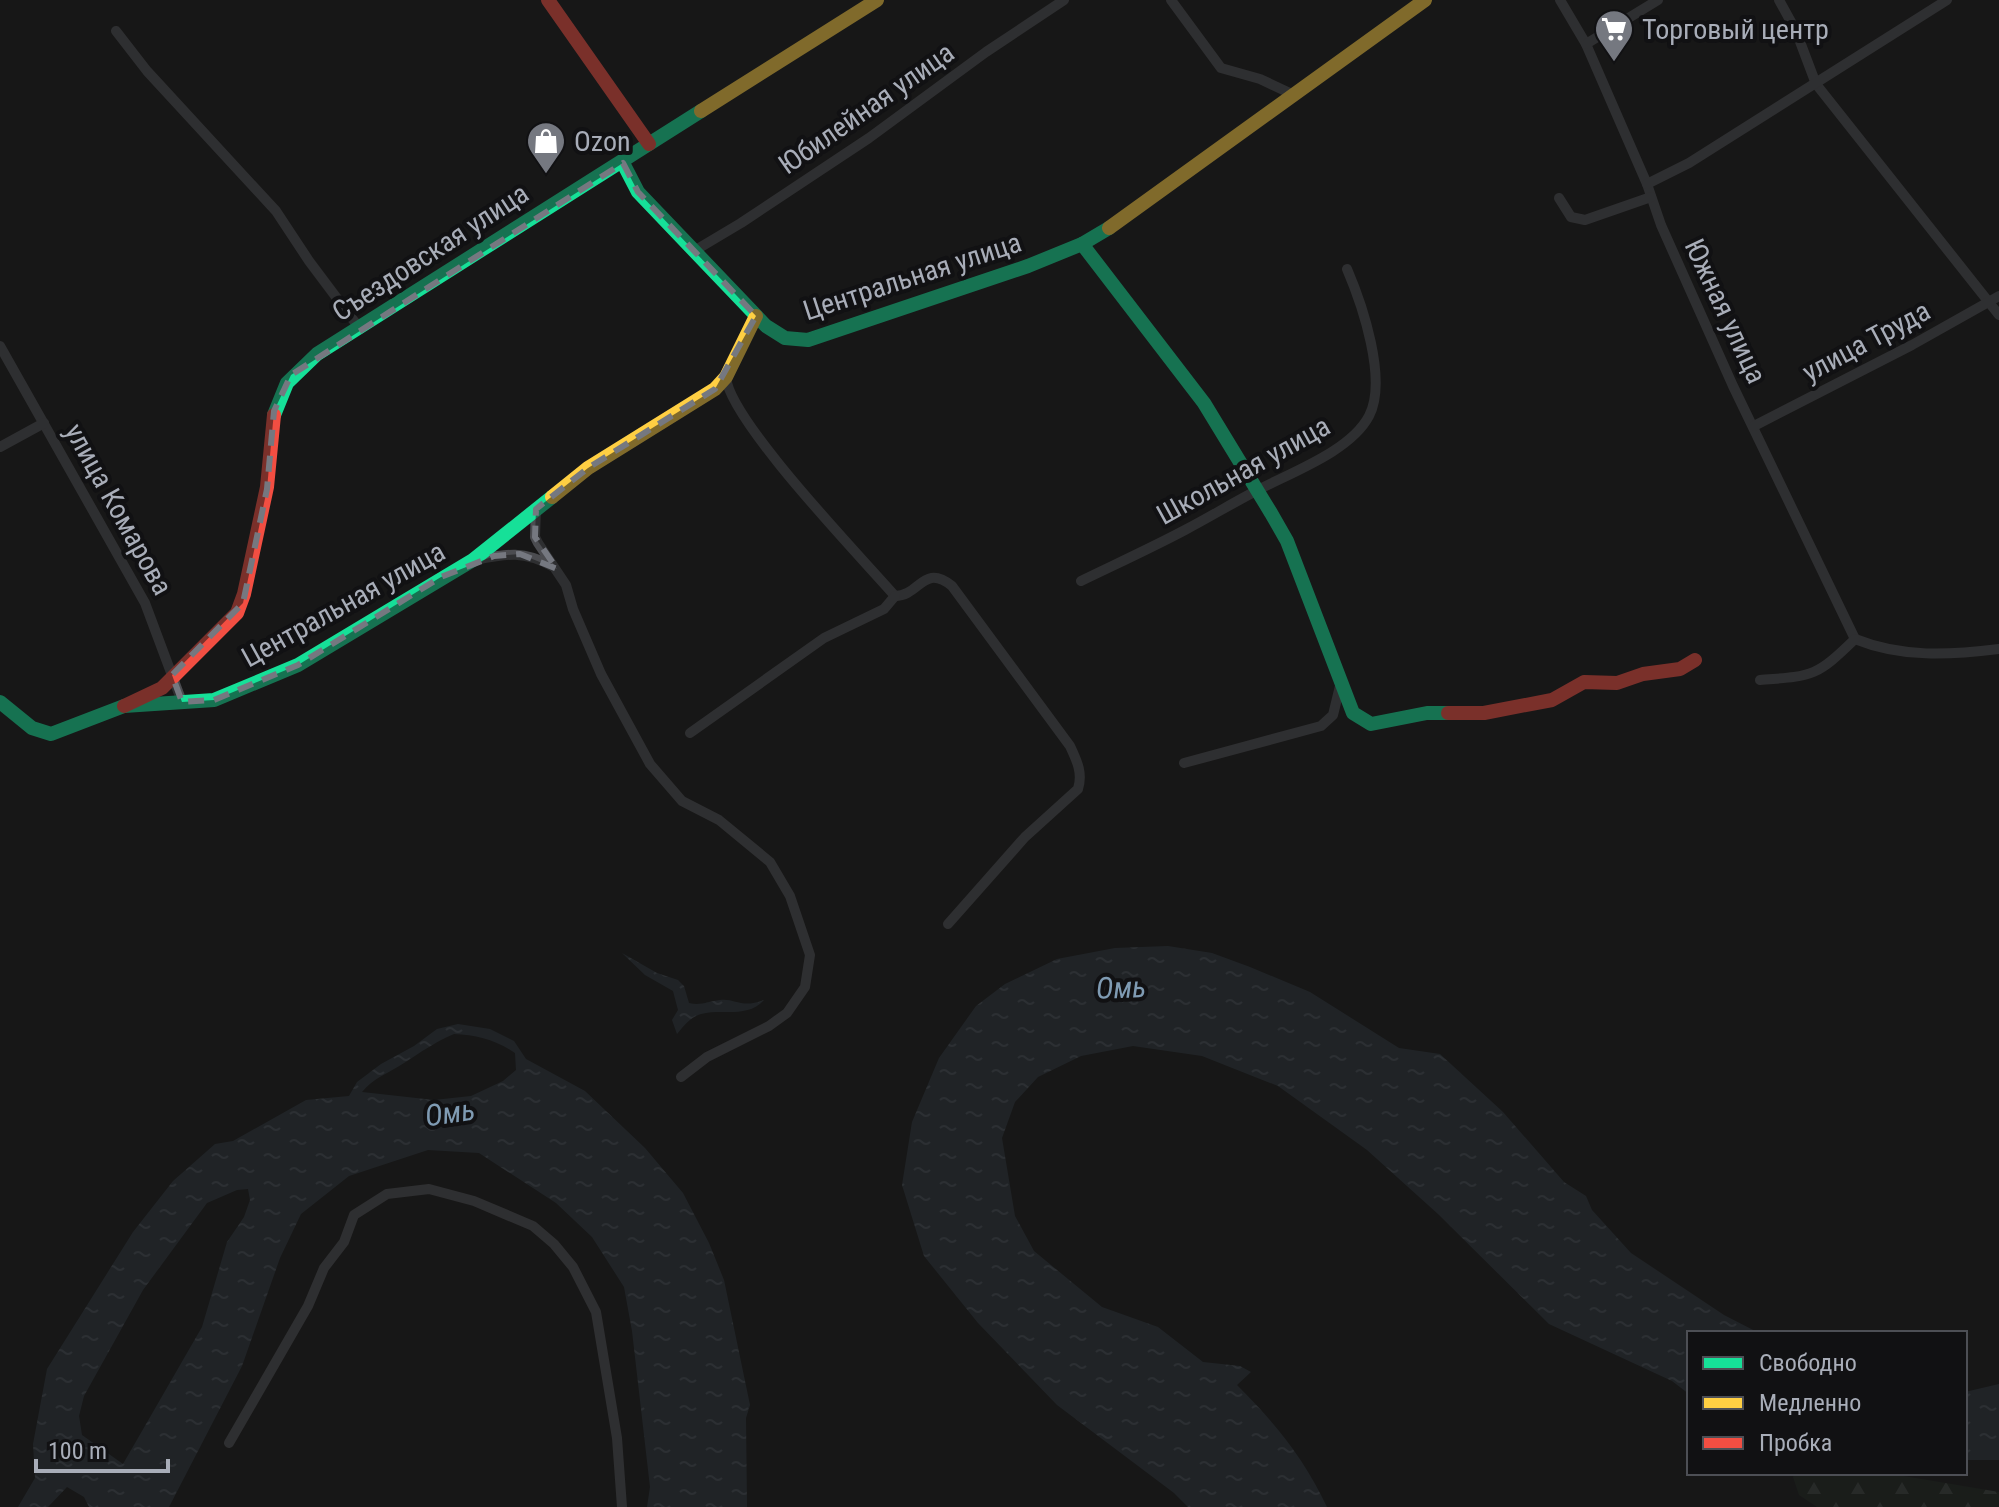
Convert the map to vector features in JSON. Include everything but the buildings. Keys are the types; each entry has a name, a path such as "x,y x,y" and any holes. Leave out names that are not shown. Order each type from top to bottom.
{"street":[{"path":"548,0 649,144"},
{"name":"Съездовская улица","path":"172,675 237,613 243,603 251,551 267,489 274,411 291,375 304,363 877,0"},
{"name":"Юбилейная улица","path":"694,251 869,138 986,52 1064,0"},
{"path":"1171,0 1221,68 1260,79 1294,95"},
{"name":"Центральная улица","path":"0,702 32,728 51,734 124,706 214,700 298,665 473,560 588,468 686,410 715,389 726,377 756,316 785,338 808,340 1028,266 1082,244 1117,223 1425,0"},
{"name":"Южная улица","path":"1560,0 1586,44 1647,184 1661,225 1855,639"},
{"path":"1586,44 1658,0"},
{"path":"1779,0 1796,31 1816,84 1994,299 1999,315"},
{"path":"1647,184 1689,163 1947,0"},
{"path":"116,31 147,71 276,211 314,269 360,329"},
{"path":"623,163 638,192 756,316"},
{"path":"1559,198 1571,217 1585,220 1651,197"},
{"path":"1082,244 1204,403 1287,541 1353,713 1371,724 1427,713 1484,713 1552,700 1584,682 1617,683 1643,674 1680,669 1695,660"},
{"name":"Школьная улица","path":"1081,581 1188,529 1351,438 1370,415 1376,397 1375,366 1365,320 1347,269"},
{"name":"улица Труда","path":"1754,426 1994,299"},
{"name":"улица Комарова","path":"0,346 145,603 182,702"},
{"path":"726,377 735,401 784,469 895,596 903,596 925,579 934,577 952,586 1070,746 1080,770 1078,789 1025,837 948,924"},
{"path":"0,447 44,423"},
{"path":"536,509 535,537 566,585 601,674 650,764 682,801 719,820 770,862 790,896 810,955 805,987 787,1013 769,1026 707,1057 681,1077"},
{"path":"473,560 520,554 536,557 557,569"},
{"path":"690,733 824,638 884,609 895,596"},
{"path":"1760,680 1815,673 1855,639 1908,653 1936,655 1999,649"},
{"path":"124,706 162,688 172,675"},
{"path":"1184,763 1321,726 1333,715 1342,680"},
{"path":"229,1443 308,1306 324,1268 344,1242 354,1215 387,1194 429,1189 474,1201 533,1226 554,1244 573,1267 596,1312 617,1438 622,1507"}],"highlighted area":[{"path":"623,163 638,192 756,316 715,389 588,468 536,509 535,537 557,569 520,554 494,556 441,577 298,665 214,700 182,702 172,675 243,603 267,489 274,411 291,375"}],"green space":[{"path":"1898,1475 1999,1492 1999,1507 1817,1507 1799,1495 1793,1477"}],"water":[{"name":"Омь","path":"1168,946 1212,953 1310,992 1399,1048 1440,1054 1503,1112 1564,1182 1586,1196 1592,1210 1631,1253 1724,1315 1755,1331 1687,1331 1687,1392 1672,1381 1549,1324 1438,1214 1367,1150 1278,1086 1202,1056 1133,1046 1081,1056 1038,1077 1015,1102 1002,1138 1015,1216 1034,1251 1102,1307 1158,1327 1203,1362 1240,1366 1251,1372 1237,1385 1288,1442 1327,1507 1188,1507 1174,1493 1057,1405 978,1323 924,1256 902,1185 912,1122 939,1058 976,1006 1005,984 1057,959 1115,948"},
{"path":"622,953 657,973 678,980 684,986 689,1003 725,1000 750,1004 764,1000 742,1011 697,1015 677,1034 672,1020 678,1010 673,991 645,975"},
{"name":"Омь","path":"458,1024 490,1029 514,1041 526,1059 585,1091 645,1148 683,1193 724,1280 750,1405 746,1418 747,1507 647,1507 650,1487 624,1287 592,1237 556,1203 479,1153 428,1150 349,1176 301,1214 280,1258 242,1366 169,1507 89,1507 84,1497 67,1487 48,1507 18,1507 35,1478 33,1444 47,1369 133,1232 173,1181 215,1144 233,1141 306,1100 349,1096 357,1082 437,1029","holes":["454,1034 486,1039 508,1048 515,1053 516,1070 503,1081 471,1096 434,1100 362,1092 376,1079","248,1189 250,1200 244,1217 227,1242 202,1327 123,1464 82,1435 79,1416 84,1396 143,1290 207,1203 237,1190"]},
{"path":"1999,1384 1999,1460 1967,1460 1967,1392"}],"traffic: fast":[{"path":"274,415 287,383 317,354 701,111"},
{"path":"623,163 638,192 766,326 785,338 808,340 1028,266 1082,244 1109,228"},
{"path":"1082,244 1204,403 1271,513 1287,541 1353,713 1371,724 1427,713 1448,713"},
{"path":"0,702 32,728 51,734 124,706 214,700 298,665 473,560 552,497"}],"traffic: slow":[{"path":"701,111 877,0"},
{"path":"1109,228 1425,0"},
{"path":"552,497 588,468 715,389 726,377 756,316"}],"traffic: jam":[{"path":"548,0 649,144"},
{"path":"124,706 162,688 237,613 244,594 267,487 274,415"},
{"path":"1448,713 1484,713 1552,700 1584,682 1617,683 1643,674 1680,669 1695,660"}],"place":[{"name":"Торговый центр","path":"1614,63"},
{"name":"Ozon","path":"546,175"}]}
